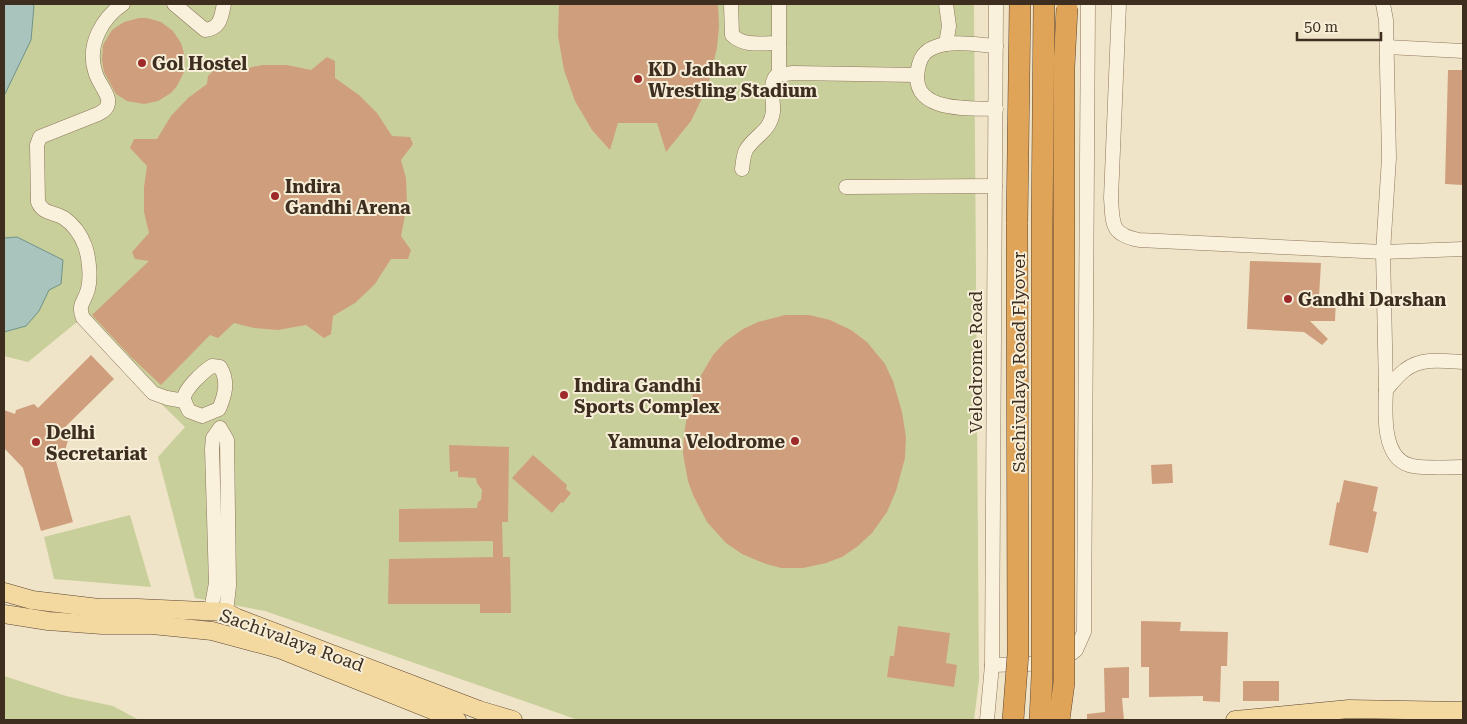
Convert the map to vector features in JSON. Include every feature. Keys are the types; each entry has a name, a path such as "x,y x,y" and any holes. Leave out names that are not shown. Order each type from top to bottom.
{"highway":[{"name":"Sachivalaya Road Flyover","path":"1013,720 1018,644 1017,224 1020,4"},
{"name":"Sachivalaya Road Flyover","path":"1040,720 1042,676 1044,4"},
{"path":"1059,720 1064,683 1064,67 1068,4"}],"main road":[{"name":"Sachivalaya Road","path":"4,592 49,603 99,608 153,617 279,649 457,720"},
{"name":"Sachivalaya Road","path":"4,614 48,621 102,625 153,617 218,611 479,710 513,720"},
{"path":"212,631 218,611"},
{"path":"1235,720 1349,709 1463,711"}],"street":[{"path":"123,4 111,12 101,25 93,56 94,70 99,84 108,98 107,107 98,114 44,135 37,140 38,202 44,211 63,218 81,236 86,249 89,282 86,296 80,306 83,318 153,392 167,398 184,400"},
{"path":"174,4 205,30 212,29 220,22 224,4"},
{"path":"730,4 732,35 738,41 747,43 778,43"},
{"path":"779,4 779,74"},
{"path":"946,4 949,26 946,44"},
{"name":"Velodrome Road","path":"986,720 992,665 996,4"},
{"path":"992,665 1059,663 1076,650 1084,632 1088,4"},
{"path":"1119,4 1111,198 1113,222 1119,234 1126,238 1139,240 1384,252 1463,249"},
{"path":"1383,4 1386,20 1389,158 1384,252 1385,413 1388,439 1401,461 1410,466 1463,467"},
{"path":"996,46 946,44 926,51 919,60 916,75 921,93 935,103 955,108 996,109"},
{"path":"1387,47 1463,51"},
{"path":"742,169 746,150 768,128 773,112 773,80 779,74 916,75"},
{"path":"846,187 995,186"},
{"path":"1386,390 1405,370 1417,363 1431,360 1463,362"},
{"path":"218,611 229,576 227,440 220,428 219,409 226,390 223,372 220,367 209,367 185,393 184,400 189,411 202,416 219,409"},
{"path":"218,611 215,576 212,449 213,438 220,428"},
{"path":"212,449 227,450"},
{"path":"215,576 229,576"}],"green space":[{"name":"Indira Gandhi Sports Complex","path":"4,4 974,4 979,680 974,720 578,720 265,611 195,598 158,457 185,427 77,322 28,362 4,356"},
{"path":"130,515 151,587 54,579 44,537"},
{"path":"4,676 66,696 113,706 139,720 4,720"}],"water":[{"path":"4,4 32,4 34,6 31,40 4,96"},
{"path":"17,237 63,260 61,284 49,290 39,311 26,326 4,332 4,238"}],"building":[{"name":"KD Jadhav Wrestling Stadium","path":"559,4 718,4 719,27 717,48 708,86 691,121 666,152 657,123 618,123 610,150 592,130 575,101 564,70 558,36"},
{"name":"Gol Hostel","path":"139,18 161,22 173,31 181,43 185,57 184,72 171,93 158,101 144,104 127,101 116,94 104,72 102,60 103,45 112,30 124,22"},
{"name":"Indira Gandhi Arena","path":"327,57 335,61 335,78 359,95 377,113 392,136 410,137 413,144 401,160 406,178 407,205 401,236 411,250 408,259 391,259 375,284 355,303 333,316 331,334 324,338 306,325 278,330 254,328 234,323 218,338 210,335 161,385 131,357 92,315 149,261 135,259 132,252 149,233 144,212 144,187 147,166 130,148 134,139 157,139 171,116 188,98 207,84 208,76 221,63 231,72 262,65 287,65 311,70"},
{"path":"1448,70 1463,70 1463,185 1445,184"},
{"path":"1250,261 1321,263 1319,297 1336,298 1335,321 1310,321 1328,339 1322,345 1304,332 1247,329"},
{"name":"Yamuna Velodrome","path":"785,315 809,315 830,320 851,330 867,342 885,364 893,381 902,412 906,437 905,458 896,491 887,512 872,533 842,557 803,568 781,568 766,564 742,554 726,543 707,522 693,495 688,481 683,454 688,410 697,382 713,355 725,342 743,329 758,322"},
{"name":"Delhi Secretariat","path":"91,355 114,379 60,432 68,440 65,451 54,454 73,522 41,531 23,468 4,448 4,410 15,414 16,410 34,404 38,408"},
{"path":"449,445 509,447 508,522 502,522 503,557 510,557 511,613 480,613 480,604 388,604 389,559 493,557 493,541 399,542 399,509 477,508 478,502 481,500 482,490 476,478 458,477 458,471 450,472"},
{"path":"533,455 567,485 566,489 571,493 552,513 512,478"},
{"path":"1172,464 1173,483 1152,484 1151,465"},
{"path":"1344,480 1378,487 1373,511 1377,512 1368,553 1329,545 1337,502 1339,503"},
{"path":"1141,621 1181,622 1180,631 1228,632 1227,666 1221,666 1220,702 1203,701 1203,696 1149,697 1149,667 1141,667"},
{"path":"898,626 950,633 946,663 957,665 954,687 887,677 890,656 894,656"},
{"path":"1129,667 1129,698 1122,698 1124,720 1087,720 1087,714 1105,712 1104,668"},
{"path":"1243,681 1279,681 1279,701 1243,701"}],"place":[{"name":"Gol Hostel","path":"142,63"},
{"name":"KD Jadhav Wrestling Stadium","path":"638,79"},
{"name":"Indira Gandhi Arena","path":"275,196"},
{"name":"Gandhi Darshan","path":"1288,299"},
{"name":"Indira Gandhi Sports Complex","path":"564,395"},
{"name":"Yamuna Velodrome","path":"795,441"},
{"name":"Delhi Secretariat","path":"36,442"}]}
